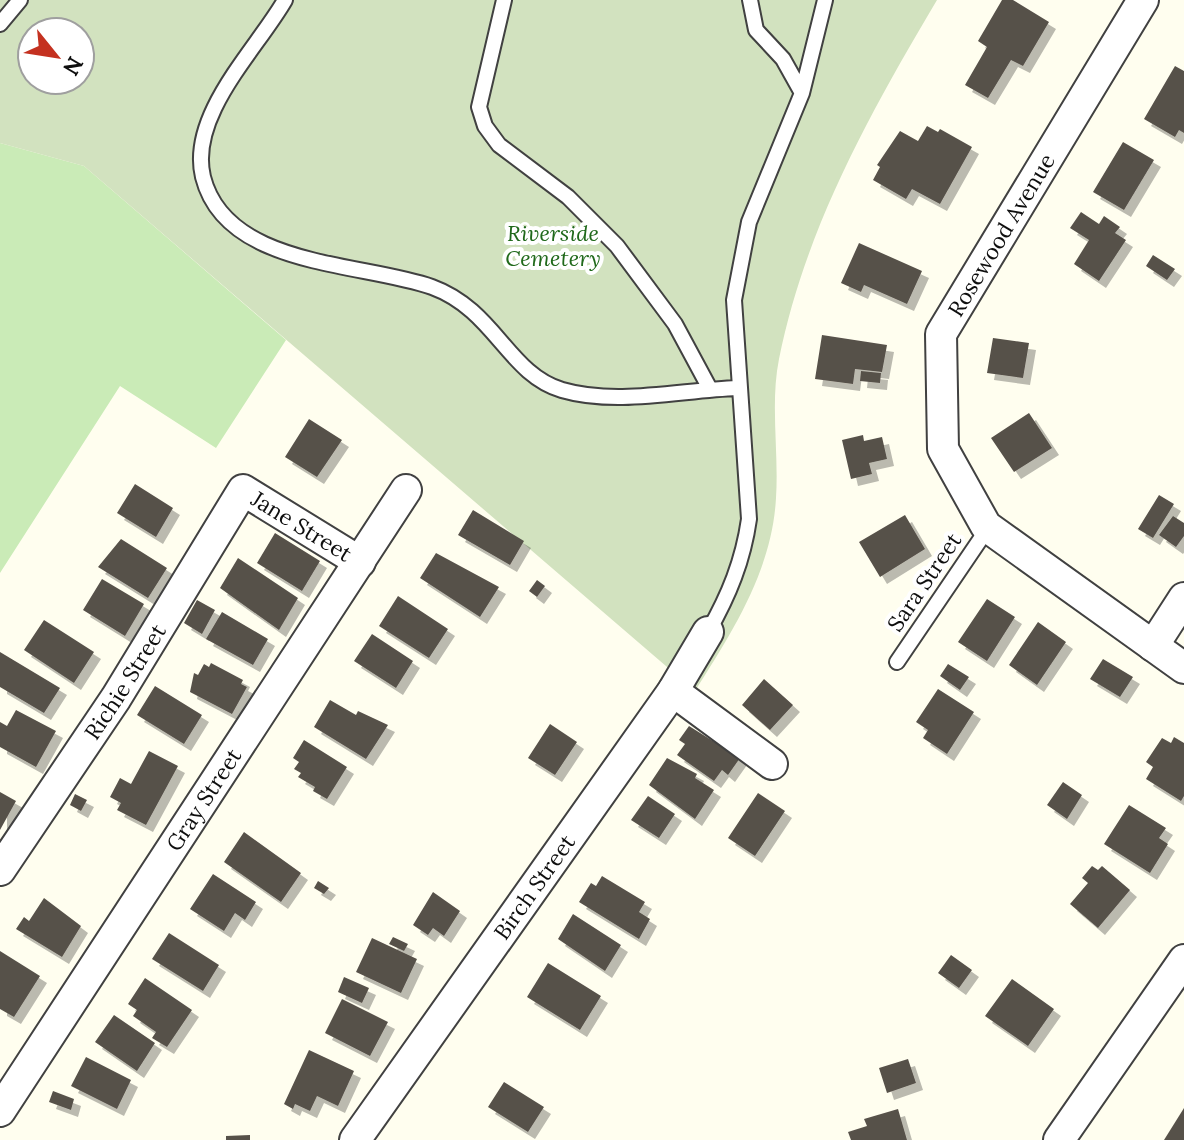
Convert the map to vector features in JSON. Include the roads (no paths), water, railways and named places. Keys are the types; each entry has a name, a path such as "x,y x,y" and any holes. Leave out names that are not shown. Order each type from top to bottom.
{"street":[{"name":"Rosewood Avenue","path":"1143,0 941,334 943,449 988,528 1184,668"},
{"name":"Jane Street","path":"243,490 360,562"},
{"name":"Richie Street","path":"0,870 116,698 243,490"},
{"name":"Gray Street","path":"0,1111 406,490"},
{"path":"1153,646 1184,598"},
{"name":"Birch Street","path":"355,1140 673,691 708,632"},
{"path":"673,691 772,764"},
{"path":"1059,1140 1184,960"}],"lane":[{"path":"0,24 20,0"},
{"path":"285,0 229,82 202,136 203,176 213,198 235,227 286,253 397,277 463,301 481,316 527,371 541,382 563,390 600,398 737,388"},
{"path":"504,0 479,107 485,126 499,145 568,197 617,246 667,312 710,389"},
{"path":"750,0 756,30 783,59 802,93"},
{"path":"708,632 729,595 745,548 749,519 737,388 734,300 740,259 754,208 802,93 825,0"},
{"name":"Sara Street","path":"897,662 988,528"}],"park label":[{"name":"Riverside Cemetery","path":"553,246"}]}
